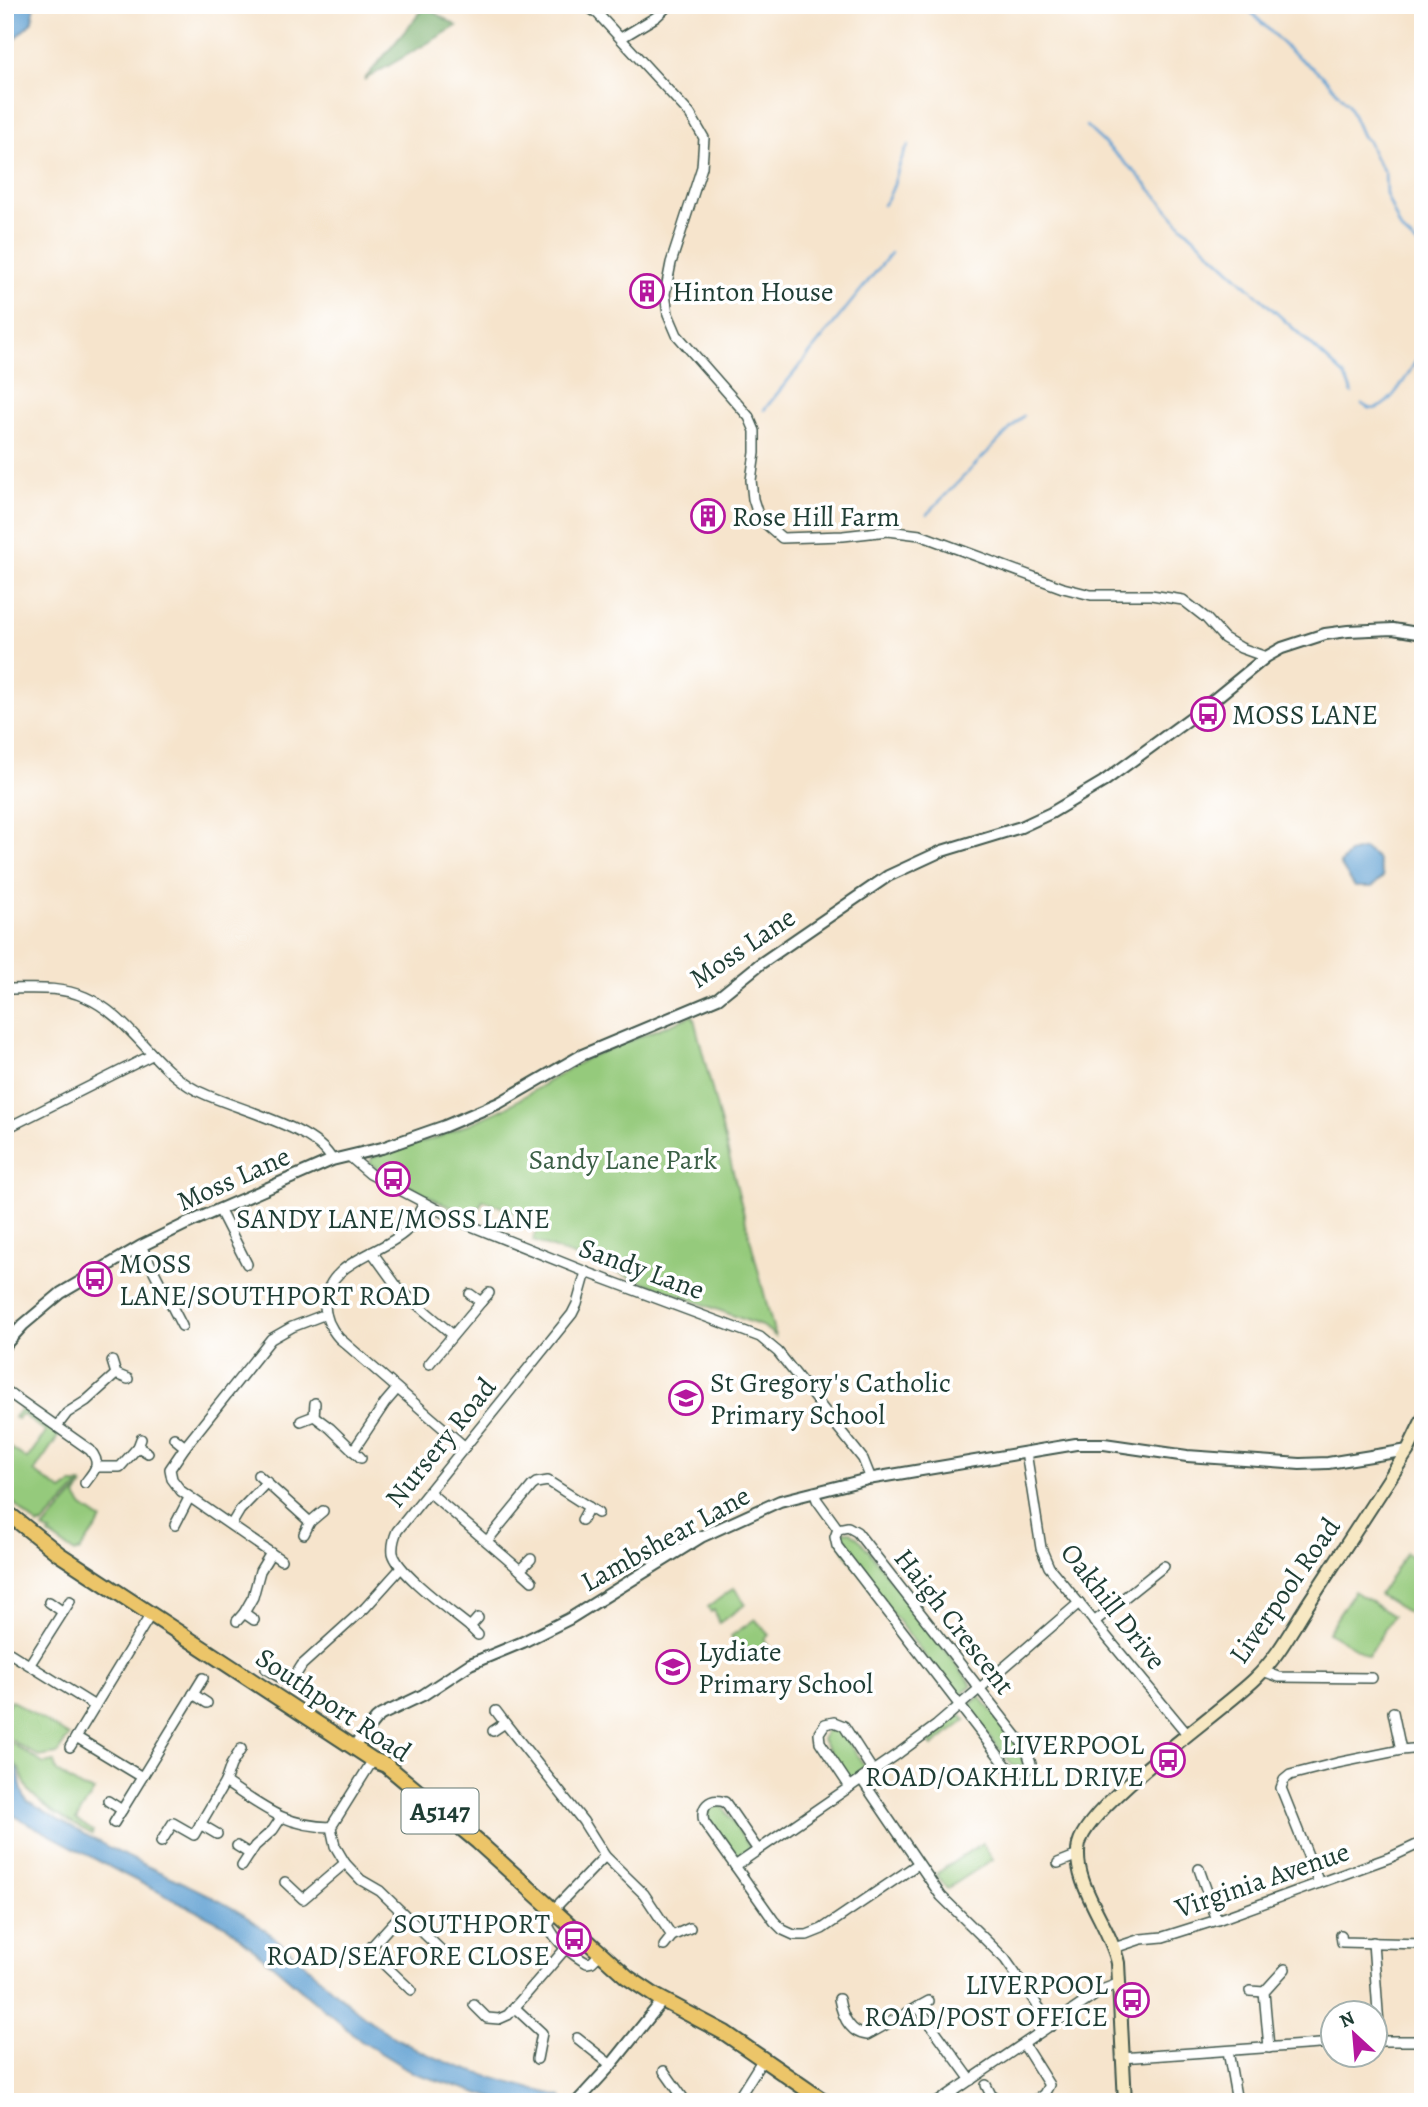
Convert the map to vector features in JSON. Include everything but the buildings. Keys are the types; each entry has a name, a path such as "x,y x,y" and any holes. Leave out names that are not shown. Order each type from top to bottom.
{"main road":[{"name":"Liverpool Road","path":"1079,1855 1083,1832 1094,1816 1263,1671 1408,1450 1419,1438 1423,1419"},
{"name":"Southport Road","path":"5,1511 59,1554 373,1760 386,1765 627,1977 663,2000 725,2033 825,2102"},
{"path":"1079,1855 1084,1881 1114,1948 1119,1983 1125,2102"}],"street":[{"path":"585,5 597,13 690,114 704,138 702,167 674,252 665,294 668,314 677,335 745,411 755,430 751,480 759,519 782,538 888,531 920,535 1063,588 1091,595 1151,595 1183,600 1206,618 1224,638 1241,648 1266,657"},
{"path":"621,38 656,17 669,5"},
{"name":"Moss Lane","path":"5,1345 23,1325 61,1293 141,1246 332,1160 383,1148 456,1122 499,1103 582,1055 718,998 760,964 888,876 942,851 1021,827 1051,813 1103,782 1200,711 1266,657 1300,641 1348,631 1393,629 1423,634"},
{"path":"5,989 58,988 81,996 114,1016 152,1055 191,1087 307,1136 325,1148 332,1160"},
{"path":"5,1129 152,1055"},
{"name":"Sandy Lane","path":"349,1156 370,1174 459,1221 767,1341 863,1459 871,1479"},
{"path":"424,1203 407,1230 347,1267 332,1280 326,1298 326,1314 329,1325 339,1338 465,1447"},
{"path":"219,1209 247,1264"},
{"path":"141,1246 182,1325"},
{"path":"372,1252 398,1288 453,1335"},
{"name":"Nursery Road","path":"401,1568 393,1553 394,1539 572,1314 586,1272"},
{"path":"429,1364 489,1293"},
{"path":"470,1294 481,1302"},
{"path":"281,1560 189,1498 176,1485 170,1473 172,1464 271,1339 292,1327 326,1314"},
{"path":"112,1361 116,1374"},
{"path":"116,1374 128,1379"},
{"path":"57,1426 67,1413 86,1401 116,1374"},
{"path":"353,1451 397,1389"},
{"path":"5,1390 90,1450 98,1461 98,1467 85,1483"},
{"path":"314,1416 315,1403"},
{"path":"314,1416 361,1458"},
{"path":"301,1421 314,1416"},
{"path":"174,1438 185,1447"},
{"path":"98,1467 120,1467 139,1443 148,1453"},
{"name":"Lambshear Lane","path":"354,1746 378,1717 423,1695 470,1664 569,1619 701,1537 780,1501 871,1479 1076,1444 1104,1444 1187,1456 1300,1464 1408,1450"},
{"name":"Oakhill Drive","path":"1026,1451 1043,1555 1049,1567 1188,1735"},
{"path":"258,1475 310,1522"},
{"path":"487,1541 536,1483 548,1481 598,1513"},
{"path":"231,1525 240,1510 267,1482"},
{"path":"429,1492 532,1581"},
{"name":"Haigh Crescent","path":"814,1492 838,1529"},
{"path":"175,1525 189,1498"},
{"path":"582,1520 589,1507"},
{"path":"304,1534 310,1522 323,1511"},
{"name":"Haigh Crescent","path":"848,1527 857,1532 1026,1748 1031,1759 1028,1769 1019,1773 1008,1768 836,1546 838,1529 848,1527"},
{"path":"237,1620 253,1597 260,1572 271,1553"},
{"path":"520,1570 531,1559"},
{"path":"1094,1622 1164,1566"},
{"path":"290,1684 302,1665 365,1608 401,1568 478,1635"},
{"path":"30,1664 70,1601"},
{"path":"49,1602 64,1612"},
{"path":"735,1866 862,1780 937,1725 1079,1603"},
{"path":"244,1613 254,1620"},
{"path":"70,1747 151,1614"},
{"path":"470,1627 478,1618"},
{"path":"5,1650 96,1706"},
{"path":"266,1669 343,1715"},
{"path":"1263,1671 1279,1677 1373,1678"},
{"path":"114,1823 203,1678"},
{"path":"193,1694 207,1703"},
{"path":"496,1711 583,1821 605,1856 644,1894 672,1936"},
{"path":"1393,1712 1401,1750"},
{"path":"850,1787 820,1742 819,1733 825,1724 834,1722 844,1726 873,1771"},
{"path":"494,1731 505,1723"},
{"path":"76,1737 142,1777"},
{"path":"1319,1883 1280,1788 1283,1780 1290,1775 1314,1769 1401,1750 1423,1748"},
{"path":"161,1842 173,1823 194,1835 241,1749"},
{"path":"373,1760 331,1827 335,1846 345,1863 361,1880 380,1891 442,1951"},
{"path":"862,1780 948,1905 1005,1959 1052,2026"},
{"path":"225,1782 281,1818 317,1827 331,1827"},
{"path":"758,1850 728,1804 717,1800 708,1802 703,1809 704,1822 779,1926 788,1933 801,1936 822,1929 918,1864"},
{"path":"107,1801 122,1810"},
{"path":"242,1866 255,1846 273,1830 281,1818"},
{"path":"201,1824 217,1834"},
{"name":"Virginia Avenue","path":"1114,1948 1133,1941 1163,1937 1217,1920 1391,1857 1423,1842"},
{"path":"237,1846 250,1854"},
{"path":"1058,1863 1079,1855"},
{"path":"601,1953 587,1963 566,1948 550,1929 548,1922 554,1911 605,1856"},
{"path":"285,1882 303,1899 345,1863"},
{"path":"1199,1869 1217,1920"},
{"path":"402,1913 366,1953 411,1990"},
{"path":"664,1946 672,1936 690,1928"},
{"path":"1341,1935 1342,1941 1423,1944"},
{"path":"1373,1942 1376,1998"},
{"path":"474,2005 487,2018 499,2019 508,2015 566,1948"},
{"path":"1269,2048 1264,1992 1285,1969"},
{"path":"938,2102 1104,1989 1119,1983"},
{"path":"1250,1991 1264,1992"},
{"path":"839,1999 841,2011 849,2025 862,2035 872,2034 929,2001"},
{"path":"578,2101 663,2000"},
{"path":"514,2007 542,2033 537,2059"},
{"path":"918,2007 971,2080"},
{"path":"578,2038 611,2065"},
{"path":"1390,2040 1423,2041"},
{"path":"1121,2058 1320,2044"},
{"path":"1024,2045 1049,2085 1044,2094 1034,2102"},
{"path":"1228,2051 1237,2102"},
{"path":"736,2102 764,2059"},
{"path":"664,2071 686,2102"},
{"path":"986,2085 991,2095 1001,2102"}],"green space":[{"path":"425,7 457,26 364,80"},
{"name":"Sandy Lane Park","path":"693,1015 775,1336 764,1327 533,1241 539,1221 483,1200 475,1218 370,1164 372,1157 439,1137 503,1109 589,1057"},
{"path":"21,1409 59,1435 34,1472 62,1491 72,1484 81,1484 38,1526 5,1495 5,1444 27,1459 46,1432 22,1414 17,1419 14,1417"},
{"path":"83,1485 76,1497 83,1507 102,1520 79,1552 75,1553 43,1529"},
{"path":"845,1531 851,1532 861,1541 972,1685 957,1697 846,1554 838,1539"},
{"path":"1406,1553 1423,1564 1421,1620 1379,1595"},
{"path":"734,1588 746,1604 719,1623 714,1610 711,1612 708,1607"},
{"path":"1354,1591 1393,1616 1368,1656 1328,1632"},
{"path":"755,1619 769,1635 764,1639 770,1648 752,1661 746,1652 742,1654 731,1636"},
{"path":"980,1696 1022,1751 1026,1761 1022,1767 1013,1766 966,1708"},
{"path":"11,1700 69,1736 57,1754 39,1757 5,1736 5,1711"},
{"path":"959,1714 966,1720 932,1746 927,1740"},
{"path":"832,1726 840,1729 865,1767 864,1773 850,1780 822,1740 826,1729"},
{"path":"10,1742 44,1764 54,1762 57,1772 82,1788 94,1791 76,1820 93,1831 92,1834 52,1811 31,1793 16,1764 5,1759 5,1749"},
{"path":"713,1805 723,1807 750,1847 749,1851 738,1858 733,1857 708,1820 707,1811"},
{"path":"982,1843 993,1859 947,1889 936,1874"}],"water":[{"path":"7,5 33,5 33,18 15,40 5,63 5,10"},
{"path":"1364,849 1377,858 1383,877 1372,887 1355,887 1340,864 1349,853"},
{"path":"5,1765 14,1765 17,1769 27,1801 104,1845 208,1895 253,1921 355,2009 392,2036 438,2059 562,2097 564,2102 507,2102 414,2073 361,2041 227,1926 5,1811"}],"waterway":[{"path":"1244,5 1290,51 1323,76 1348,104 1362,136 1368,141 1385,173 1386,194 1401,230 1423,250"},
{"path":"1086,126 1137,174 1182,226 1344,375 1352,393"},
{"path":"883,205 909,145"},
{"path":"764,410 891,253"},
{"path":"1362,404 1375,409 1391,398 1423,347"},
{"path":"927,514 1023,416"}],"place":[{"name":"Hinton House","path":"647,291"},
{"name":"Rose Hill Farm","path":"708,516"},
{"name":"MOSS LANE","path":"1208,714"},
{"name":"SANDY LANE/MOSS LANE","path":"393,1179"},
{"name":"MOSS LANE/SOUTHPORT ROAD","path":"95,1279"},
{"name":"St Gregory's Catholic Primary School","path":"686,1398"},
{"name":"Lydiate Primary School","path":"673,1667"},
{"name":"LIVERPOOL ROAD/OAKHILL DRIVE","path":"1168,1760"},
{"name":"SOUTHPORT ROAD/SEAFORE CLOSE","path":"574,1939"},
{"name":"LIVERPOOL ROAD/POST OFFICE","path":"1132,2000"}]}
